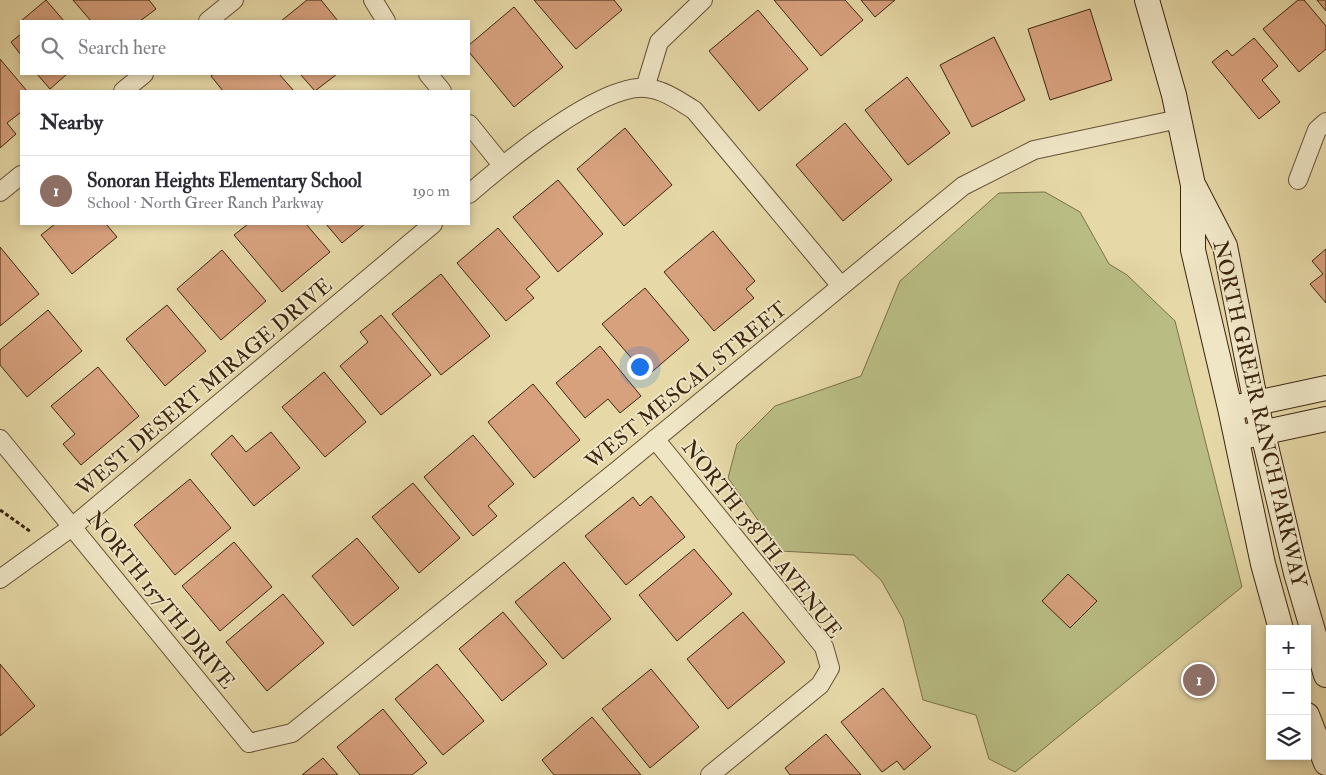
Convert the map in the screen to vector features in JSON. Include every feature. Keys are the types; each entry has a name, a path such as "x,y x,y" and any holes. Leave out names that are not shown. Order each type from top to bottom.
{"street":[{"path":"209,20 234,0"},
{"path":"373,0 385,20"},
{"path":"645,88 659,42 703,0"},
{"name":"NORTH GREER RANCH PARKWAY","path":"1147,0 1180,119 1193,185 1193,250 1230,408 1263,564 1280,625"},
{"path":"124,90 143,75"},
{"path":"429,75 441,90"},
{"path":"470,193 502,165 569,117 616,93 645,88 665,92 694,110 841,286"},
{"name":"WEST MESCAL STREET","path":"249,743 292,732 655,439 963,186 1034,150 1180,119"},
{"path":"1298,180 1317,130 1326,122"},
{"path":"470,125 502,165"},
{"path":"0,192 20,176"},
{"name":"NORTH GREER RANCH PARKWAY","path":"1193,185 1225,246 1256,404 1296,573 1326,675"},
{"name":"WEST DESERT MIRAGE DRIVE","path":"0,579 72,528 432,225"},
{"path":"1230,408 1326,388"},
{"path":"1236,439 1326,418"},
{"name":"NORTH 157TH DRIVE","path":"0,439 249,743"},
{"name":"NORTH 158TH AVENUE","path":"655,439 824,646 830,668 820,685 710,775"},
{"path":"1311,725 1326,763"}],"path":[{"path":"0,510 31,532"}],"green space":[{"path":"1045,192 1080,212 1109,264 1127,275 1175,321 1242,587 1015,772 989,759 976,715 923,700 903,619 881,580 854,555 780,551 728,478 737,444 775,406 861,376 900,281 999,193"}],"building":[{"path":"46,0 63,20 22,20"},
{"path":"73,0 149,0 156,9 141,20 90,20"},
{"path":"307,0 321,0 337,20 282,20"},
{"path":"534,0 614,0 622,10 576,49"},
{"path":"774,0 845,0 863,20 821,56"},
{"path":"861,0 895,0 875,17"},
{"path":"1298,0 1304,0 1326,26 1326,49 1299,72 1263,29"},
{"path":"1317,0 1326,0 1326,11"},
{"path":"514,7 563,67 514,107 470,53 470,44"},
{"path":"1090,9 1112,80 1050,100 1028,29"},
{"path":"758,10 808,69 759,111 709,51"},
{"path":"20,35 20,54 11,42"},
{"path":"994,37 1025,100 972,127 940,65"},
{"path":"1254,38 1278,66 1262,80 1280,102 1259,119 1212,62 1227,50 1232,56"},
{"path":"0,59 26,90 20,90 20,113 7,123 16,134 0,148"},
{"path":"38,75 66,75 50,89"},
{"path":"280,75 293,90 222,90 211,76"},
{"path":"301,75 336,75 316,90 314,90"},
{"path":"907,77 950,133 908,165 865,110"},
{"path":"845,123 892,180 843,221 796,165"},
{"path":"625,128 672,185 624,226 577,169"},
{"path":"558,180 603,234 558,272 513,217"},
{"path":"54,225 107,225 117,237 72,274 41,235"},
{"path":"247,225 307,225 330,252 282,292 234,235"},
{"path":"327,225 364,225 342,243"},
{"path":"498,228 540,277 526,289 534,298 506,321 457,263"},
{"path":"713,231 755,281 746,289 754,298 714,331 664,272"},
{"path":"0,247 39,294 0,326"},
{"path":"1326,249 1326,303 1310,284 1323,274 1312,261"},
{"path":"222,250 266,301 221,340 177,289"},
{"path":"441,274 490,336 441,375 392,314"},
{"path":"645,288 689,340 647,376 602,324"},
{"path":"167,305 206,351 165,386 126,339"},
{"path":"48,310 82,351 27,397 0,365 0,350"},
{"path":"381,315 431,375 381,415 340,366 368,342 360,332"},
{"path":"600,346 641,396 620,413 608,399 585,418 556,383"},
{"path":"98,367 139,416 81,465 63,444 75,434 51,406"},
{"path":"324,372 366,422 325,457 282,407"},
{"path":"533,384 580,440 534,478 488,422"},
{"path":"271,432 300,468 254,506 211,454 232,435 246,452"},
{"path":"473,435 514,484 488,506 497,516 473,536 424,477"},
{"path":"190,479 231,528 175,575 134,525"},
{"path":"413,483 460,538 419,573 372,517"},
{"path":"651,496 685,537 626,585 585,536 633,497 640,506"},
{"path":"357,538 399,588 353,626 312,576"},
{"path":"234,542 272,587 220,631 182,586"},
{"path":"694,549 732,594 677,641 639,595"},
{"path":"564,562 611,619 563,659 515,602"},
{"path":"1068,574 1097,601 1070,628 1042,601"},
{"path":"283,594 324,643 267,691 226,642"},
{"path":"503,612 547,664 502,701 459,649"},
{"path":"743,612 785,662 728,709 687,659"},
{"path":"0,664 35,706 0,736"},
{"path":"437,664 484,721 443,755 395,699"},
{"path":"651,669 699,727 650,768 602,709"},
{"path":"883,688 931,747 904,770 897,761 882,772 841,722"},
{"path":"383,709 427,763 412,775 360,775 337,747"},
{"path":"592,717 641,775 554,775 542,760"},
{"path":"826,734 861,775 790,775 785,768"},
{"path":"323,758 338,775 302,775"}],"place":[{"name":"Sonoran Heights Elementary School","path":"1199,680"}]}
